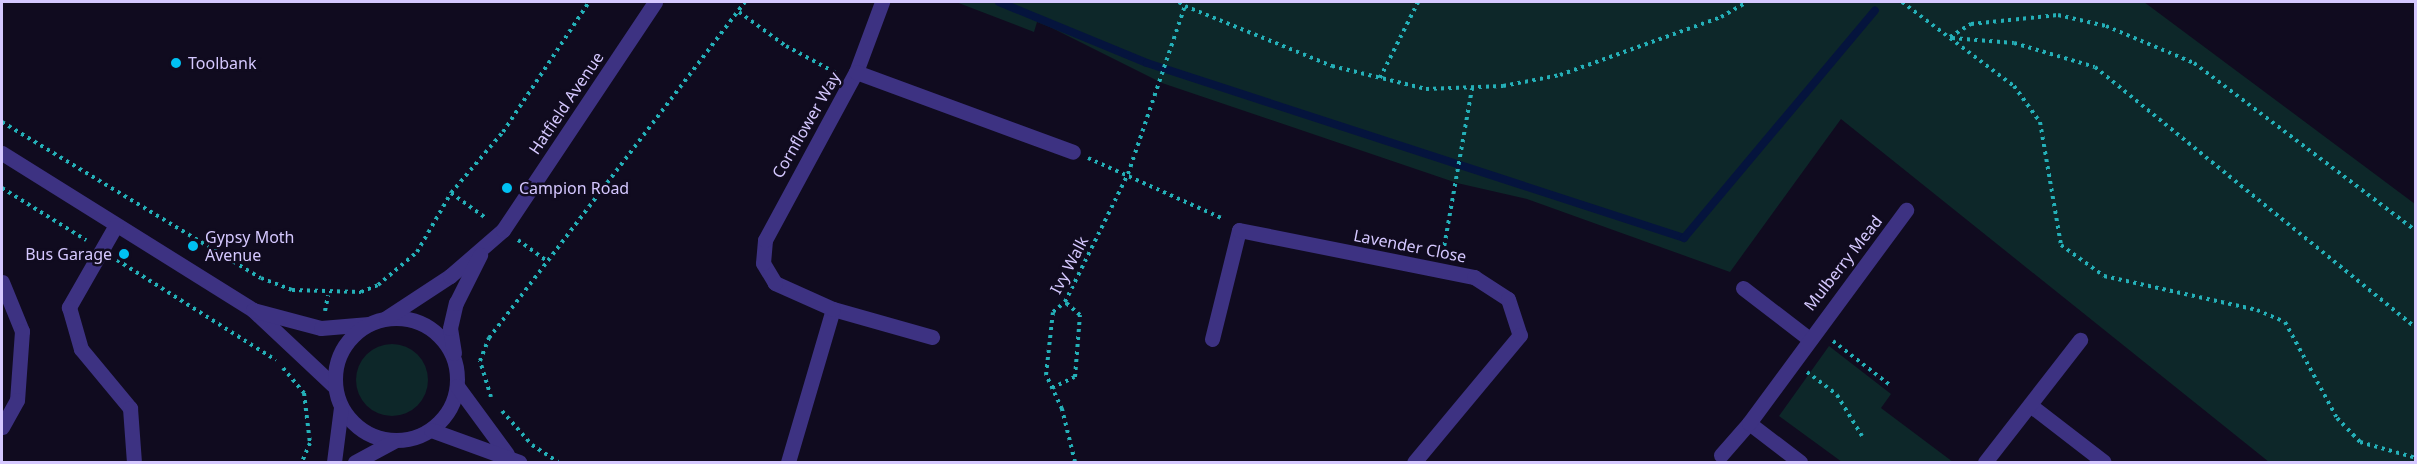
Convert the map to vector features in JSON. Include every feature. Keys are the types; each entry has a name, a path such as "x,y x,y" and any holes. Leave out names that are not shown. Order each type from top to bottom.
{"street":[{"name":"Hatfield Avenue","path":"386,318 483,249 503,230 655,2"},
{"path":"854,77 882,2"},
{"name":"Cornflower Way","path":"932,337 833,309 775,283 763,263 765,240 792,183 854,77 1073,153"},
{"path":"2,153 253,310 333,385 341,407 367,434 394,441"},
{"name":"Mulberry Mead","path":"1721,455 1749,423 1812,333 1906,210"},
{"path":"116,225 69,308 81,349 130,408 135,462"},
{"path":"1212,339 1239,230"},
{"name":"Lavender Close","path":"1239,230 1474,277 1508,299 1520,335 1414,462"},
{"name":"Hatfield Avenue","path":"455,363 452,319 483,249"},
{"path":"2,282 22,331 17,400 2,427"},
{"name":"Mulberry Mead","path":"1743,288 1812,333"},
{"path":"788,462 833,309"},
{"path":"253,310 321,328 369,324 386,318 428,327 444,341 455,363 457,386 452,404 431,430 394,441 355,462"},
{"path":"333,385 341,350 369,324"},
{"path":"1985,462 2080,340"},
{"path":"457,386 513,458"},
{"path":"2030,405 2104,462"},
{"path":"334,462 341,407"},
{"path":"1749,423 1800,462"},
{"path":"431,430 513,458"}],"path":[{"path":"2,122 261,278 292,290 361,292 378,285 417,252 451,193 502,132 589,2"},
{"path":"558,462 532,445 492,399 480,361 489,338 745,2"},
{"path":"1179,2 1332,66 1426,89 1472,89 1560,75 1721,17 1747,2"},
{"path":"1380,78 1418,2"},
{"path":"1902,2 2014,86 2040,122 2061,245 2104,276 2257,310 2285,322 2337,418 2360,442 2415,458"},
{"name":"Ivy Walk","path":"1075,462 1046,375 1053,312 1065,302 1128,174 1162,83 1166,54 1185,6"},
{"path":"739,12 786,46 854,77"},
{"path":"1950,38 1971,24 2058,15 2106,26 2194,63 2415,231"},
{"path":"1950,38 2014,43 2095,67 2415,328"},
{"path":"1440,270 1472,89"},
{"path":"1073,153 1128,174 1239,230"},
{"path":"2,188 276,361 304,393 310,443 302,462"},
{"path":"1052,388 1075,377 1080,315 1065,302"},
{"path":"1812,333 1890,385"},
{"path":"1792,361 1837,395 1862,436"},
{"path":"476,413 492,399"},
{"path":"2408,456 2415,452"}],"green space":[{"path":"956,2 2144,2 2415,204 2415,462 2269,462 1841,119 1730,272 1527,199 1457,183 1162,83 1037,22 1034,32"},
{"path":"392,344 412,350 422,360 428,380 422,400 412,410 392,416 372,410 362,400 356,380 362,360 372,350"},
{"path":"1829,346 1891,394 1881,408 1953,462 1842,462 1779,416"}],"waterway":[{"path":"999,2 1147,63 1684,238 1875,10"}],"place":[{"name":"Toolbank","path":"176,63"},
{"name":"Campion Road","path":"507,188"},
{"name":"Gypsy Moth Avenue","path":"193,246"},
{"name":"Bus Garage","path":"124,254"}]}
